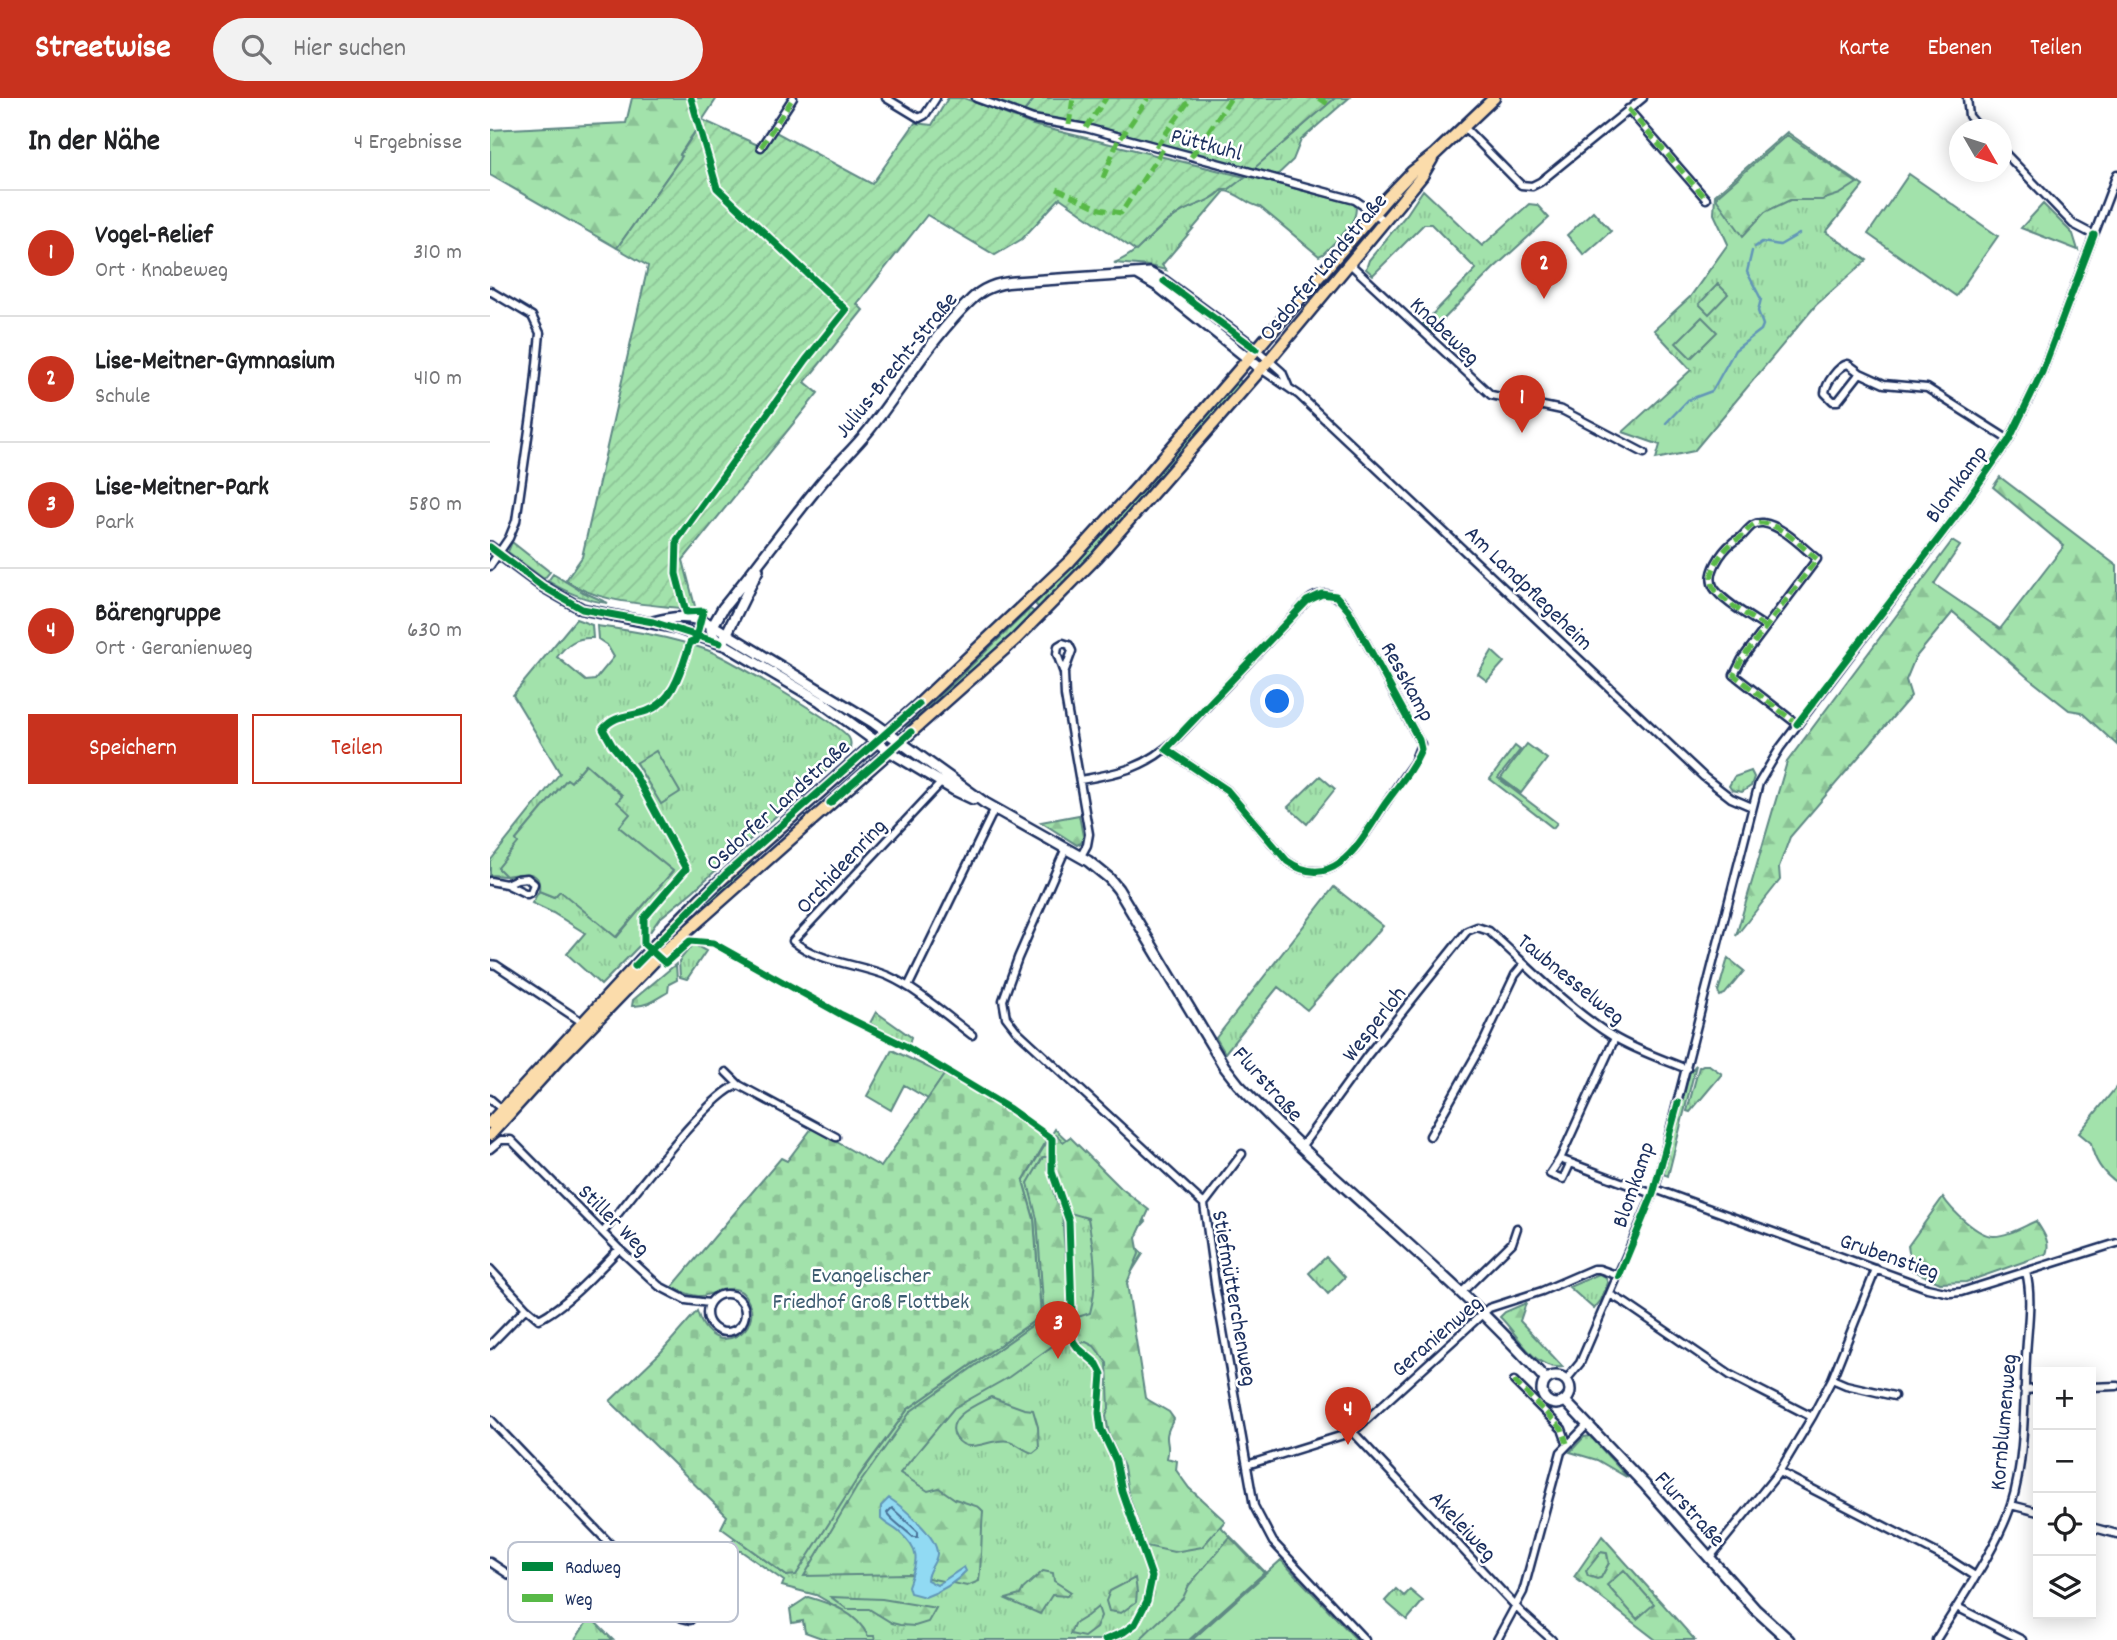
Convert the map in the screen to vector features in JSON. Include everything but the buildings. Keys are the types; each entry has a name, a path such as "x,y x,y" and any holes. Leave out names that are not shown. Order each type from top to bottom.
{"main road":[{"name":"Osdorfer Landstraße","path":"490,1135 505,1112 701,898 1029,603 1070,561 1412,172 1434,156 1494,98"},
{"name":"Osdorfer Landstraße","path":"586,1024 681,935 1016,639 1089,566 1270,359 1422,176 1434,156"},
{"path":"801,829 816,794"},
{"name":"Osdorfer Landstraße","path":"490,1123 505,1112"}],"street":[{"path":"761,146 793,98"},
{"path":"886,98 919,118 925,115 936,98"},
{"name":"Püttkuhl","path":"976,98 1033,119 1086,128 1355,200 1385,221"},
{"path":"1463,126 1521,185 1532,186 1643,98"},
{"path":"1968,98 1972,119"},
{"path":"1628,109 1706,199"},
{"path":"2012,161 2073,224 2094,235"},
{"name":"Blomkamp","path":"1566,1380 1580,1363 1654,1191 1759,783 1770,762 1797,724 1956,516 2009,440 2042,372 2117,174"},
{"name":"Knabeweg","path":"1349,263 1491,395 1562,410 1644,453"},
{"name":"Julius-Brecht-Straße","path":"712,625 767,551 869,429 939,336 976,295 990,287 1004,283 1149,273 1160,278 1270,359"},
{"path":"1136,274 1158,287 1261,369"},
{"path":"490,291 532,316 540,333 516,521 509,538 490,566"},
{"name":"Am Landpflegeheim","path":"1270,359 1282,373 1288,386"},
{"path":"1860,373 1838,401 1833,401 1825,393 1843,365 1848,364 1860,373 1891,386 1927,388 2009,440"},
{"name":"Am Landpflegeheim","path":"1261,369 1288,386 1704,776 1731,798 1752,807"},
{"path":"1765,627 1722,596 1714,589 1710,579 1713,569 1731,543 1741,537 1749,526 1760,522 1775,526 1817,559 1742,659 1734,675 1797,724"},
{"path":"490,547 542,586 582,609 653,622"},
{"name":"Julius-Brecht-Straße","path":"720,643 727,634 767,551"},
{"name":"Resskamp","path":"1080,780 1134,768 1167,749 1307,601 1314,596 1329,594 1341,600 1349,611 1421,744 1414,761 1352,854 1333,868 1312,871 1295,866 1287,860 1227,790 1167,749"},
{"name":"Flurstraße","path":"653,622 674,616 689,617 712,625 887,732 985,803"},
{"name":"Flurstraße","path":"653,622 720,643 820,701 875,742 941,783 995,808 1081,856 1103,872 1118,890 1230,1074 1301,1147 1483,1314 1546,1380 1542,1390 1546,1399 1555,1404 1565,1401 1763,1617 1789,1640"},
{"path":"712,625 713,636 720,643"},
{"path":"1064,673 1065,696 1089,834 1081,856"},
{"name":"Orchideenring","path":"941,783 793,941 805,951 865,968 908,987 972,1035"},
{"path":"908,987 995,808"},
{"name":"Stiefmütterchenweg","path":"1066,848 1007,988 1003,1000 1006,1017 1204,1204 1216,1291 1254,1507 1273,1542 1365,1640"},
{"path":"490,881 506,884"},
{"name":"Taubnesselweg","path":"1477,927 1489,931 1582,1015 1615,1038 1687,1069"},
{"name":"Wesperloh","path":"1301,1147 1368,1055 1467,931 1477,927"},
{"path":"490,964 496,965 586,1024"},
{"path":"1430,1136 1483,1043 1515,975 1524,964"},
{"path":"1570,1164 1563,1179 1550,1174 1560,1158 1615,1038"},
{"path":"726,1072 739,1085 836,1137"},
{"path":"603,1232 686,1130 726,1091 739,1085"},
{"path":"490,1098 505,1112"},
{"name":"Stiller Weg","path":"490,1150 497,1142 507,1139 517,1145 659,1286 686,1300 709,1303"},
{"path":"1204,1204 1242,1154"},
{"name":"Grubenstieg","path":"1560,1158 1570,1164 1927,1288 1950,1293 1961,1292 2117,1243"},
{"path":"1461,1293 1512,1243 1517,1228"},
{"path":"490,1269 535,1317 543,1317 619,1249"},
{"name":"Geranienweg","path":"1247,1465 1353,1432 1489,1308 1542,1291 1593,1269 1619,1276"},
{"path":"1710,1557 1779,1472 1812,1417 1832,1379 1876,1269"},
{"name":"Kornblumenweg","path":"1936,1640 1975,1576 2011,1505 2018,1466 2024,1390 2029,1292 2026,1272"},
{"name":"Stiller Weg","path":"724,1294 737,1297 744,1307 742,1323 731,1331 719,1330 709,1322 709,1303 713,1298 724,1294"},
{"path":"1611,1295 1730,1375 1812,1417"},
{"path":"490,1345 526,1308"},
{"path":"1546,1380 1555,1376 1566,1380 1570,1389 1565,1401"},
{"path":"1832,1379 1894,1396"},
{"path":"1514,1381 1562,1429 1567,1443"},
{"path":"2096,1387 2117,1387"},
{"path":"2024,1390 2033,1389"},
{"path":"490,1419 608,1542"},
{"path":"1497,1640 1516,1607 1526,1581 1561,1452 1588,1424"},
{"name":"Akeleiweg","path":"1353,1432 1516,1607 1552,1640"},
{"path":"1779,1472 1950,1560 1975,1576"},
{"path":"2011,1505 2033,1512"},
{"path":"2096,1528 2117,1534"},
{"path":"490,1562 508,1574"},
{"path":"1957,1607 2022,1640"}],"green space":[{"path":"632,98 717,98 680,154 682,156 617,248 490,175 490,130 626,123"},
{"path":"948,98 964,98 1033,125 1245,177 1229,189 1222,190 1209,200 1176,215 1136,251 1060,198 1022,239 995,255 927,215 857,304 863,310 805,382 818,393 683,560 696,610 611,599 579,588 566,580 582,557 648,266 617,248 682,156 680,155 703,120 760,146 772,130 872,184 915,123 932,125"},
{"path":"976,98 1035,98 1021,115"},
{"path":"1035,98 1335,98 1250,172 1086,128 1021,115"},
{"path":"1335,98 1349,98 1301,140 1293,160 1270,182 1355,204 1356,211 1350,225 1323,254 1319,256 1260,207 1225,191 1162,265 1166,270 1114,263 1140,247 1179,213 1222,190 1229,189"},
{"path":"1787,132 1863,186 1826,232 1867,260 1816,305 1694,451 1656,459 1660,445 1623,432 1691,370 1654,330 1690,297 1728,244 1714,214 1715,195"},
{"path":"1787,135 1857,183 1840,194 1822,200 1790,200 1765,212 1743,236 1717,200 1717,196"},
{"path":"1909,174 1998,236 1956,296 1868,234"},
{"path":"1423,190 1482,246 1529,204 1537,205 1549,218 1493,269 1431,332 1423,324 1476,269 1431,224 1424,224 1373,275 1366,269 1369,260"},
{"path":"2043,204 2073,234 2078,250 2021,228"},
{"path":"1593,211 1611,231 1584,255 1567,235"},
{"path":"1372,225 1372,229 1281,339 1329,274"},
{"path":"1718,284 1728,294 1709,314 1699,304"},
{"path":"1702,317 1717,332 1691,358 1676,343"},
{"path":"1238,379 1242,382 1107,540 1040,609 1035,604 1102,536"},
{"path":"2000,477 2117,566 2117,745 2081,712 2069,710 2026,676 1953,612 1915,658 1906,680 1911,696 1790,837 1779,867 1780,880 1736,936 1787,762 1952,541 1960,546 1934,584 2000,629 2064,546 1993,487"},
{"path":"512,542 550,572 544,579 508,552"},
{"path":"553,574 608,603 562,589 548,581"},
{"path":"1030,609 1036,613 909,728 906,726 953,683"},
{"path":"576,619 592,625 593,638 572,642 557,657 586,681 595,680 614,657 607,645 598,639 597,626 666,638 707,650 736,665 827,720 851,742 850,749 659,919 643,942 601,985 567,954 585,933 532,903 539,891 554,897 560,890 617,937 672,871 618,827 617,802 622,795 586,764 571,782 567,779 516,840 519,843 498,868 506,876 490,875 490,861 560,773 513,695"},
{"path":"1492,651 1504,662 1487,681 1478,674"},
{"path":"1527,744 1547,759 1521,793 1501,778"},
{"path":"1515,746 1520,750 1498,778 1557,823 1553,828 1490,779"},
{"path":"656,751 680,792 661,804 636,763"},
{"path":"586,764 622,796 617,802 630,814 619,827 673,871 616,937 560,891 554,897 539,891 534,875 524,873 506,876 498,868 518,843 516,840 567,779 571,782"},
{"path":"1751,771 1754,777 1751,786 1742,792 1732,790 1729,786 1734,777"},
{"path":"1320,776 1335,789 1307,824 1288,807"},
{"path":"1079,815 1085,836 1077,845 1041,822"},
{"path":"756,863 657,950 743,866"},
{"path":"1334,887 1383,926 1307,1010 1278,987 1225,1053 1216,1038"},
{"path":"693,944 706,951 687,979 680,977 679,961"},
{"path":"1728,958 1744,971 1725,994 1720,996 1718,992"},
{"path":"676,964 677,980 669,984 668,992 646,1004 632,1006 633,1000"},
{"path":"876,1012 911,1037 909,1045 870,1023"},
{"path":"892,1050 944,1075 928,1099 904,1085 891,1110 867,1096"},
{"path":"1696,1065 1668,1176 1663,1174 1690,1072"},
{"path":"1709,1065 1722,1074 1690,1112 1687,1111 1699,1067"},
{"name":"Evangelischer Friedhof Groß Flottbek","path":"944,1075 1008,1111 1047,1140 1023,1181 1034,1219 1041,1316 908,1409 863,1470 796,1575 787,1576 721,1528 727,1516 610,1401 661,1352 697,1311 706,1329 722,1339 739,1335 747,1327 751,1317 750,1307 747,1299 737,1289 698,1296 672,1287 781,1158 787,1161 812,1128 881,1167"},
{"path":"2117,1086 2117,1183 2103,1171 2091,1143 2079,1133"},
{"path":"1055,1129 1106,1177 1103,1181 1146,1221 1129,1240 1143,1254 1124,1284 1152,1456 1266,1573 1192,1640 846,1640 844,1611 816,1595 782,1586 784,1581 738,1551 738,1542 731,1542 735,1538 787,1576 908,1409 1041,1316 1034,1219 1023,1181"},
{"path":"1056,1135 1063,1142 1070,1137 1121,1188 1149,1210 1136,1238 1139,1254 1127,1283 1145,1398 1169,1412 1174,1419 1167,1437 1167,1458 1177,1461 1176,1470 1189,1488 1225,1521 1202,1547 1174,1552 1146,1546 1128,1493 1124,1467 1109,1435 1106,1416 1109,1408 1107,1363 1094,1346 1086,1342 1076,1343 1075,1318 1090,1313 1093,1300 1094,1254 1088,1218 1070,1213 1054,1170"},
{"path":"1043,1157 1048,1157 1047,1168 1062,1213 1069,1305 1069,1324 1065,1337 1009,1377 954,1408 900,1473 928,1491 939,1488 955,1499 979,1507 983,1511 979,1581 967,1586 909,1574 804,1576 857,1487 911,1411 1044,1317 1037,1219 1028,1183"},
{"path":"1943,1197 1966,1222 1988,1235 2005,1234 2036,1221 2047,1241 2046,1254 1966,1282 1940,1283 1912,1270 1908,1246"},
{"path":"1326,1257 1345,1277 1328,1294 1309,1273"},
{"path":"1599,1274 1605,1276 1608,1283 1594,1309 1569,1287"},
{"path":"1526,1303 1520,1321 1563,1367 1553,1367 1535,1357 1500,1317"},
{"path":"991,1397 1033,1410 1038,1427 1039,1448 1033,1453 1009,1441 970,1446 957,1439 953,1430 958,1418"},
{"path":"1590,1436 1628,1478 1597,1460 1570,1452 1584,1437"},
{"path":"1602,1536 1695,1640 1656,1640 1574,1577","holes":["1601,1552 1607,1553 1609,1563 1601,1578 1588,1576 1586,1571"]},
{"path":"1230,1537 1264,1573 1189,1640 1139,1640 1183,1598 1189,1585"},
{"path":"1601,1552 1607,1553 1609,1563 1601,1578 1588,1576 1586,1571"},
{"path":"1281,1560 1357,1640 1192,1640"},
{"path":"1624,1570 1654,1604 1637,1619 1607,1585"},
{"path":"1043,1571 1053,1573 1054,1581 1071,1592 1067,1596 1052,1595 1040,1614 1006,1599 1020,1595"},
{"path":"1135,1578 1136,1602 1121,1613 1109,1611 1106,1601 1110,1591"},
{"path":"1396,1589 1404,1596 1410,1590 1423,1601 1407,1620 1385,1601"},
{"path":"808,1597 850,1615 868,1636 874,1636 875,1640 827,1640 805,1632 803,1621 792,1623 790,1609"},
{"path":"831,1597 882,1599 936,1608 928,1622 915,1626 900,1625 869,1609 847,1609"},
{"path":"1098,1607 1101,1616 1096,1628 1084,1637 1070,1634 1074,1624"},
{"path":"587,1622 595,1622 613,1640 575,1640"}],"water":[{"path":"889,1498 919,1523 936,1547 936,1558 927,1580 937,1585 964,1567 966,1571 947,1587 925,1597 910,1593 908,1586 916,1557 906,1539 881,1519 881,1506"}],"waterway":[{"path":"1755,247 1762,242 1780,245 1799,234"},
{"path":"1666,423 1688,400 1712,391 1735,350 1761,330 1763,325 1758,311 1761,299 1747,272 1752,251"}],"marked path":[{"path":"761,147 793,98"},
{"path":"1069,125 1073,98"},
{"path":"1086,128 1106,98"},
{"path":"1121,138 1148,98"},
{"path":"1156,147 1191,98"},
{"path":"1191,157 1231,98"},
{"path":"1319,98 1328,104"},
{"path":"1628,109 1706,199"},
{"path":"1103,178 1119,138"},
{"path":"1057,189 1100,209 1121,213 1163,149"},
{"path":"1765,627 1724,599 1712,582 1713,570 1724,551 1751,526 1759,523 1785,533 1817,559 1742,659 1734,675 1797,724"},
{"path":"1514,1381 1562,1429 1567,1443"}],"cycle path":[{"path":"691,98 717,188 846,310 806,360 677,540 676,574 686,612 703,611 695,641 690,643 676,683 656,706 618,718 603,729 633,771 686,869 644,918 644,944 665,963 690,941 713,943 842,1015 905,1046 1010,1109 1052,1139 1052,1172 1069,1221 1073,1341 1097,1364 1102,1374 1099,1413 1101,1429 1116,1461 1122,1491 1152,1577 1147,1601 1135,1624 1105,1640"},
{"path":"1797,724 1961,509 2009,440 2042,372 2094,235"},
{"path":"1164,281 1256,349"},
{"path":"490,547 542,586 582,609 653,622 720,643"},
{"path":"1322,594 1336,596 1349,611 1419,740 1421,749 1357,846 1333,867 1320,871 1304,870 1287,861 1227,790 1166,749 1307,601 1322,594"},
{"path":"635,966 726,874 919,704"},
{"path":"830,803 911,732"},
{"path":"1619,1276 1653,1194 1678,1103"}],"place":[{"name":"Lise-Meitner-Gymnasium","path":"1544,299"},
{"name":"Vogel-Relief","path":"1522,433"},
{"name":"Lise-Meitner-Park","path":"1058,1359"},
{"name":"Bärengruppe","path":"1348,1445"}]}
